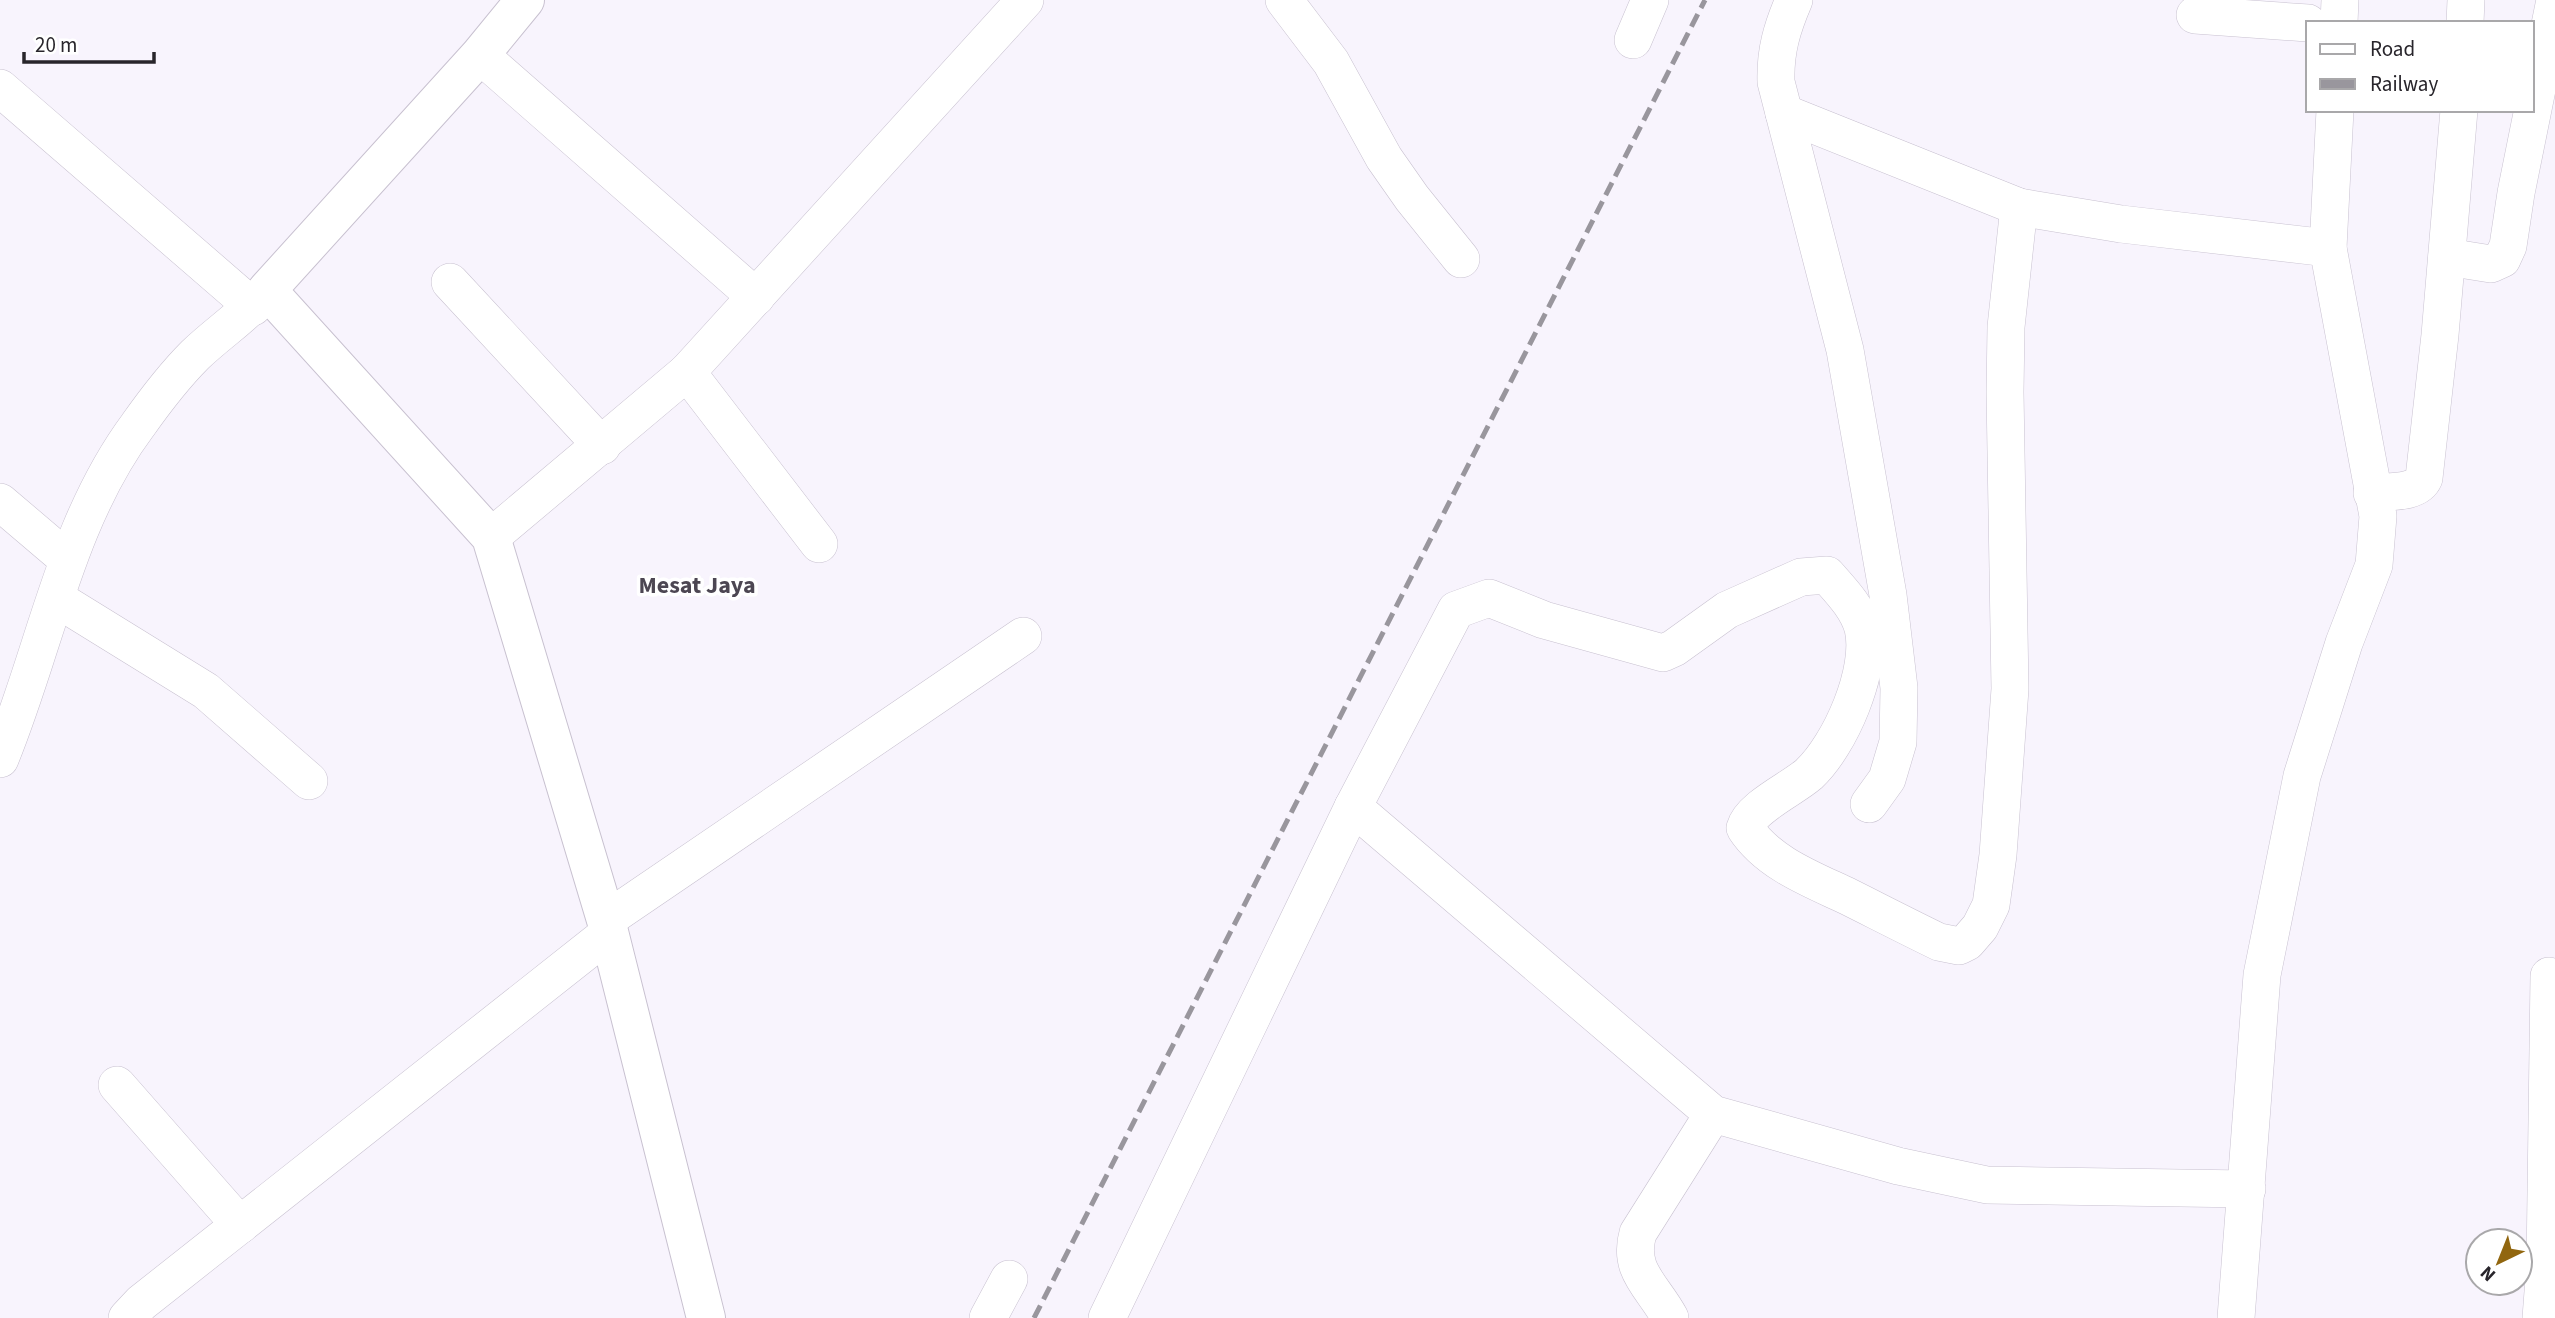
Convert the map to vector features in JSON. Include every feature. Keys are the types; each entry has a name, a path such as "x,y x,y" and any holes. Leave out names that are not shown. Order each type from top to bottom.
{"street":[{"path":"0,759 57,599 67,559 99,486 137,425 195,355 260,299 480,55 525,0"},
{"path":"491,537 687,372 1025,0"},
{"path":"1284,0 1331,62 1398,178 1461,259"},
{"path":"1633,40 1650,0"},
{"path":"2339,21 2340,0"},
{"path":"2465,21 2466,0"},
{"path":"2534,104 2555,0"},
{"path":"1791,1 1775,58 1776,82 1845,350 1888,595 1899,688 1898,742 1887,779 1869,804"},
{"path":"2195,15 2306,23"},
{"path":"480,55 756,297"},
{"path":"0,88 260,299 491,537 608,927 706,1318"},
{"path":"2236,1318 2262,975 2302,776 2344,643 2374,565 2378,516 2328,248 2335,112"},
{"path":"2372,493 2416,488 2424,478 2459,112"},
{"path":"2447,257 2491,264 2502,259 2508,246 2532,112"},
{"path":"1784,113 2025,208 2121,224 2328,248"},
{"path":"1814,576 1849,600 1863,628 1866,650 1860,678 1847,715 1824,758 1808,775 1753,815 1745,828 1764,850 1801,874 1939,942 1959,946 1967,942 1980,927 1991,905 1998,855 2010,689 2006,327 2025,208"},
{"path":"450,282 602,446"},
{"path":"687,372 819,544"},
{"path":"0,502 67,559"},
{"path":"1107,1318 1353,807 1456,610 1489,598 1544,620 1662,653 1675,648 1727,610 1814,576 1882,566"},
{"path":"57,599 206,691 309,781"},
{"path":"127,1318 141,1303 608,927 1023,636"},
{"path":"1353,807 1713,1114 1898,1166 1987,1185 2247,1189"},
{"path":"2541,1318 2545,1266 2549,976"},
{"path":"117,1085 240,1224"},
{"path":"1671,1318 1636,1265 1634,1248 1638,1233 1713,1114"},
{"path":"988,1318 1009,1279"}],"railway":[{"path":"1034,1318 1705,0"}],"district":[{"name":"Mesat Jaya","path":"697,585"}]}
